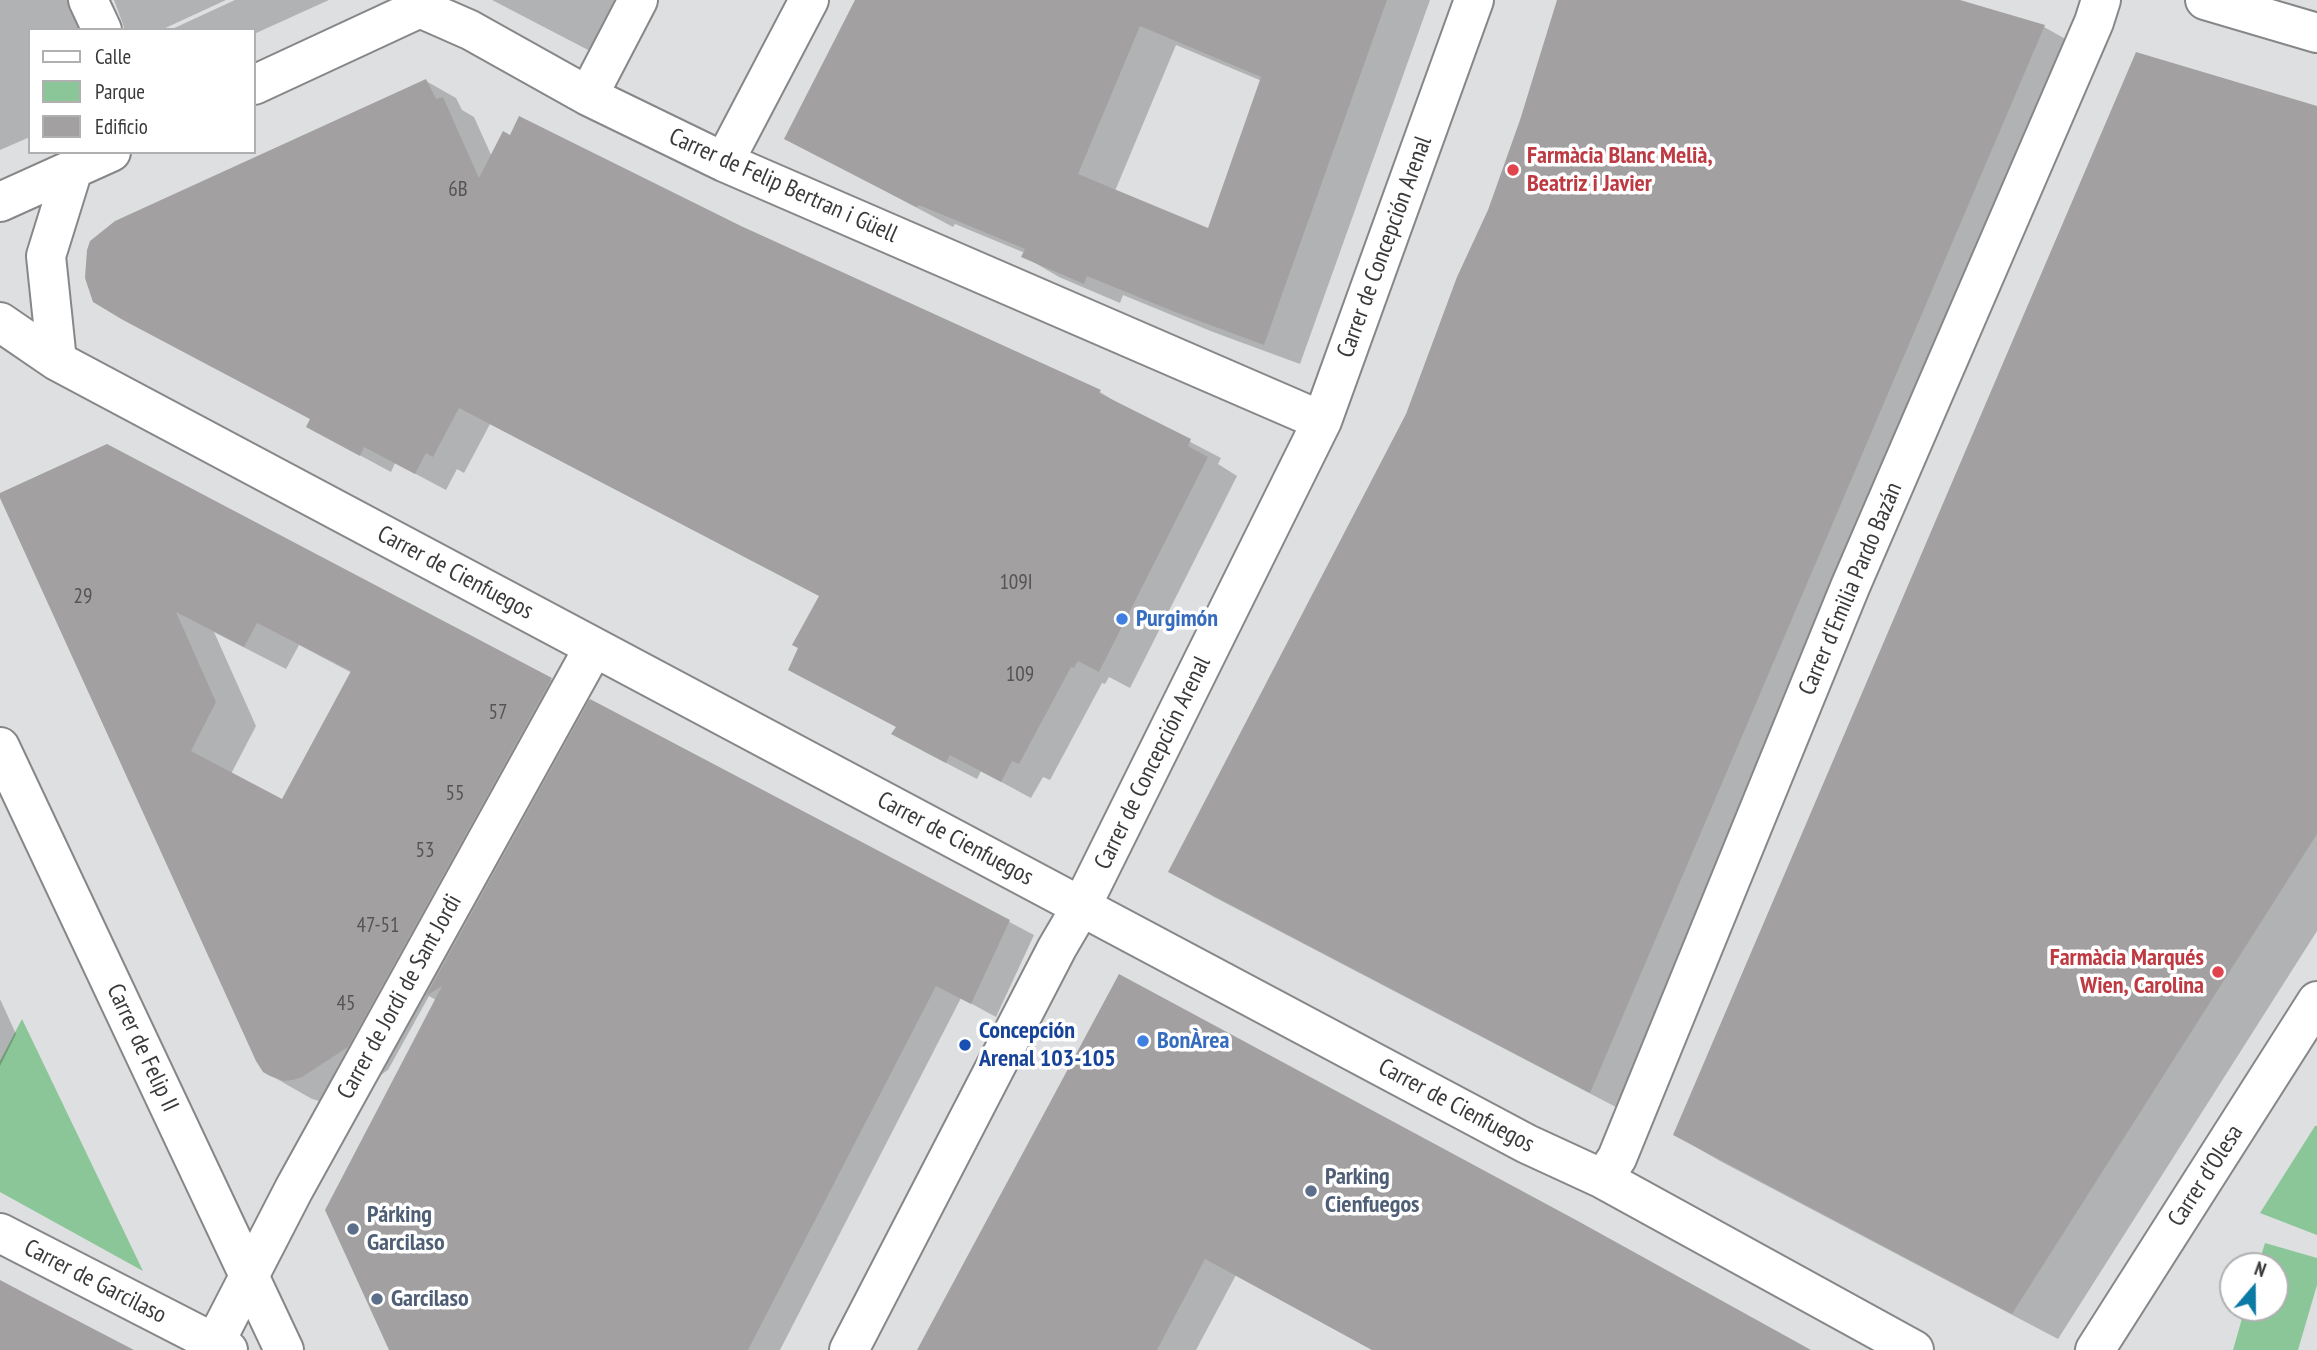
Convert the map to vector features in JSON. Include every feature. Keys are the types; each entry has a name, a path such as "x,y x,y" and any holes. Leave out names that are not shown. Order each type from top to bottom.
{"street":[{"path":"88,0 101,28"},
{"path":"588,96 638,0"},
{"path":"724,162 809,0"},
{"name":"Carrer de Concepción Arenal","path":"849,1350 1057,948 1081,907 1322,421 1474,0"},
{"name":"Carrer d'Emilia Pardo Bazán","path":"1603,1179 1617,1158 1850,587 2101,0"},
{"path":"2205,0 2317,33"},
{"name":"Carrer de Felip Bertran i Güell","path":"256,84 421,4 588,96 724,162 1322,421"},
{"path":"0,202 107,154"},
{"path":"57,361 46,256 73,169"},
{"name":"Carrer de Cienfuegos","path":"0,322 57,361 1514,1138 1603,1179 1914,1350"},
{"name":"Carrer de Jordi de Sant Jordi","path":"218,1348 248,1275 594,647"},
{"name":"Carrer de Felip II","path":"0,747 284,1350"},
{"name":"Carrer d'Olesa","path":"2095,1350 2317,1001"},
{"name":"Carrer de Garcilaso","path":"0,1233 218,1348"}],"green space":[{"path":"22,1019 143,1271 0,1192 0,1061"},
{"path":"2317,1126 2317,1235 2260,1213"},
{"path":"2265,1243 2317,1258 2317,1285 2298,1350 2233,1350 2241,1322 2289,1322 2289,1252 2262,1252"}],"building":[{"path":"855,0 1387,0 1264,345 1087,276 1084,284 1021,257 1025,249 919,205 916,207 784,139","holes":["1140,26 1261,77 1208,228 1078,174"]},
{"path":"1557,0 1960,0 2045,25 1590,1093 1168,872 1406,414 1457,277 1488,210 1520,120"},
{"path":"2136,52 2317,106 2317,834 2012,1314 1673,1135"},
{"path":"426,79 436,99 443,97 479,178 503,131 510,135 519,116 741,226 1101,390 1099,393 1191,439 1188,446 1208,457 1099,672 1078,661 1074,668 1071,667 1019,764 1012,761 1001,782 950,755 946,763 891,734 896,727 788,670 798,648 792,645 819,596 459,408 433,457 426,453 415,474 364,447 360,456 306,427 310,419 93,302 85,278 87,250 90,241 115,221"},
{"path":"107,444 552,678 348,1047 302,1077 284,1081 263,1072 256,1061 0,493","holes":["176,612 244,647 257,623 351,671 282,799 191,751 216,702"]},
{"path":"590,699 1010,920 971,1004 936,986 748,1350 389,1350 325,1210 442,986 426,996"},
{"path":"1119,974 1811,1350 1372,1350 1205,1259 1157,1350 917,1350"},
{"path":"0,1280 36,1299 134,1350 0,1350"}],"place":[{"name":"Farmàcia Blanc Melià, Beatriz i Javier","path":"1513,170"},
{"name":"Purgimón","path":"1122,619"},
{"name":"Farmàcia Marqués Wien, Carolina","path":"2218,972"},
{"name":"BonÀrea","path":"1143,1041"},
{"name":"Concepción Arenal 103-105","path":"965,1045"},
{"name":"Parking Cienfuegos","path":"1311,1191"},
{"name":"Párking Garcilaso","path":"353,1229"},
{"name":"Garcilaso","path":"377,1299"}]}
